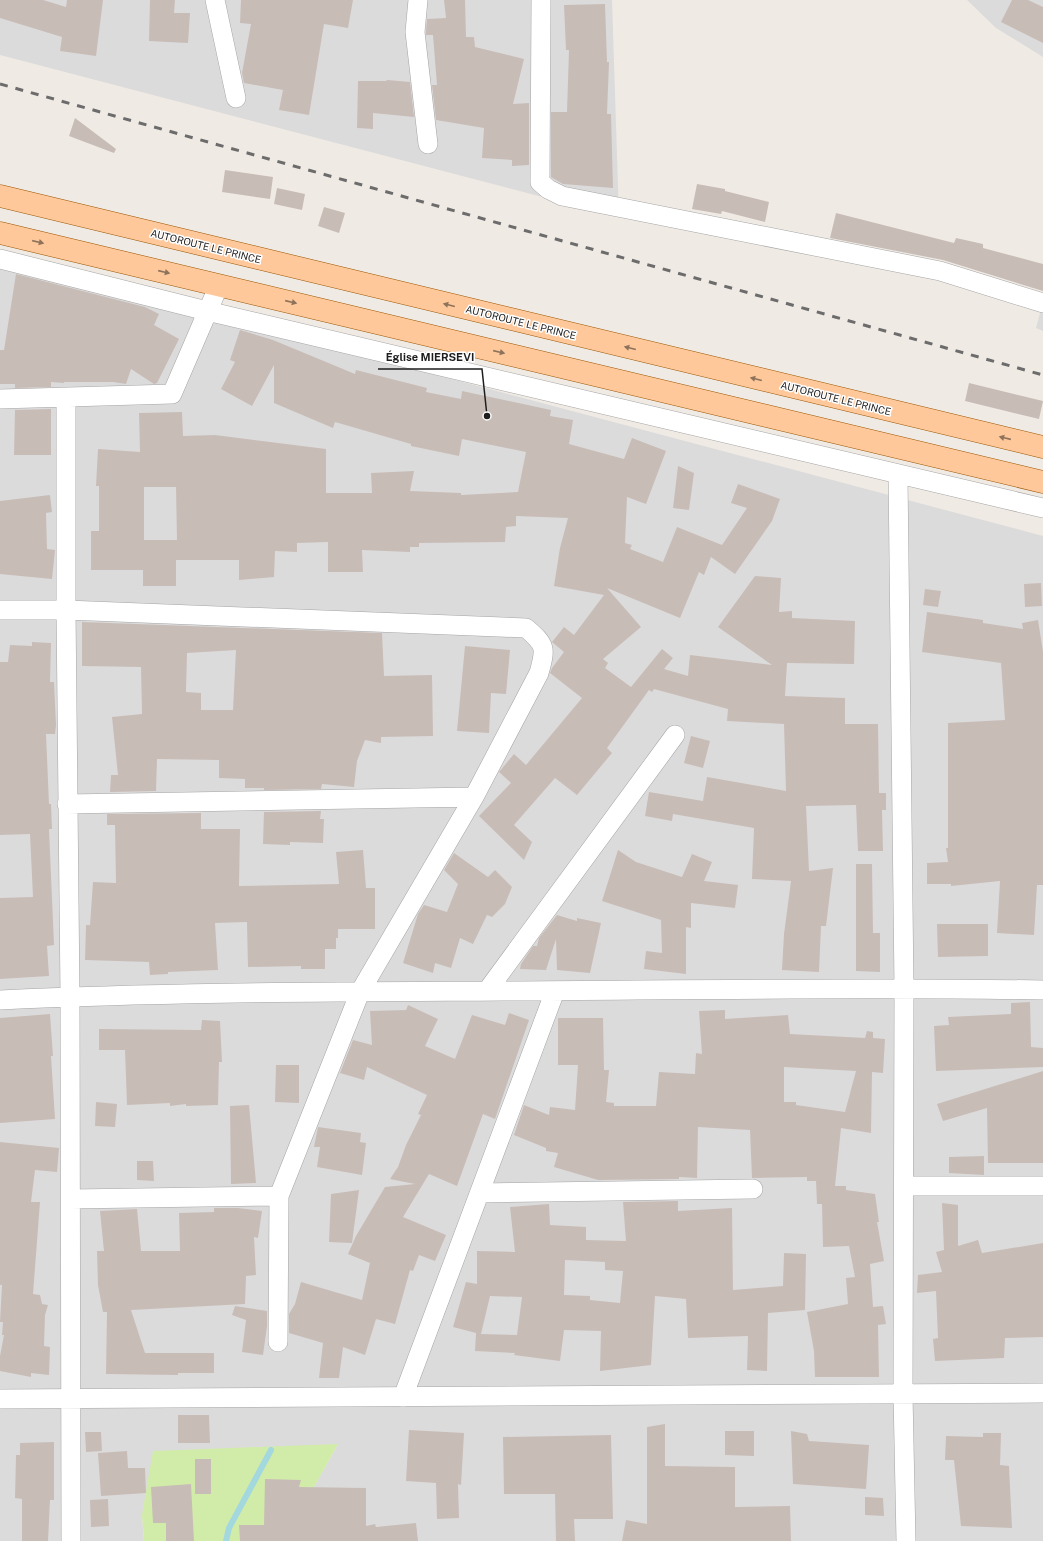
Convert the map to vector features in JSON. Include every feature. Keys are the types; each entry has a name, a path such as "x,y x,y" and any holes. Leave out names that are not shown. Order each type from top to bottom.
{"main road":[{"name":"AUTOROUTE LE PRINCE","path":"0,196 1043,447"},
{"path":"0,233 1043,482"}],"street":[{"path":"215,0 236,98"},
{"path":"418,0 415,32 428,144"},
{"path":"541,0 540,182 548,189 562,196 940,271 1043,303"},
{"path":"0,259 207,312 1043,508"},
{"path":"0,399 172,394 219,285"},
{"path":"66,398 67,804 71,1199 71,1541"},
{"path":"898,474 904,988 903,1394 906,1541"},
{"path":"0,610 66,610 526,628 540,639 544,654 539,673 474,798 360,992 279,1196 278,1342"},
{"path":"487,991 675,735"},
{"path":"67,804 474,798"},
{"path":"0,1000 70,996 360,992 904,988 1043,990"},
{"path":"403,1397 555,991"},
{"path":"904,1186 1043,1186"},
{"path":"480,1193 753,1189"},
{"path":"71,1199 279,1196"},
{"path":"0,1399 1043,1393"}],"shaded area":[{"path":"0,0 612,0 619,217 0,55"},
{"path":"967,0 1043,0 1043,57 996,28"},
{"path":"0,259 1043,536 1043,1541 292,1541 304,1505 338,1444 142,1515 144,1541 0,1541"},
{"path":"1043,302 1043,331 1036,328"}],"green space":[{"path":"338,1444 304,1505 292,1541 144,1541 142,1515 153,1451"}],"building":[{"path":"0,0 43,0 66,7 67,0 103,0 96,56 60,51 62,37 0,18"},
{"path":"150,0 175,0 174,13 190,13 188,43 149,41"},
{"path":"241,0 353,0 348,28 324,24 309,115 279,110 283,90 244,83 242,73 251,24 240,23"},
{"path":"444,0 465,0 466,37 474,37 475,47 524,59 513,104 529,103 529,165 512,166 512,160 482,158 484,128 436,120 432,85 437,85 433,35 426,35 426,32 427,19 446,18"},
{"path":"1012,0 1028,0 1043,7 1043,43 1001,22"},
{"path":"605,4 607,62 609,62 607,114 611,114 613,188 563,184 551,177 551,112 567,112 569,50 566,50 564,5"},
{"path":"387,80 410,82 414,117 373,113 373,129 357,128 358,81"},
{"path":"75,118 116,149 114,153 69,136"},
{"path":"225,170 273,177 270,199 222,192"},
{"path":"697,184 725,189 725,191 769,202 765,222 722,211 721,214 692,209"},
{"path":"277,188 305,194 302,210 274,204"},
{"path":"324,207 345,213 339,233 318,226"},
{"path":"836,213 954,243 956,238 983,244 983,248 1043,264 1043,291 943,260 830,238"},
{"path":"16,274 145,307 159,314 154,325 179,339 157,383 154,384 131,369 126,384 113,382 51,382 51,387 15,388 15,384 0,384 0,350 4,350"},
{"path":"240,330 273,340 355,374 356,370 427,388 426,392 461,399 462,391 551,410 550,416 573,420 569,444 624,459 632,438 666,451 646,504 627,497 625,543 632,545 630,549 663,562 677,527 722,545 747,508 731,503 738,484 780,499 772,521 735,574 711,557 704,575 699,572 680,618 607,588 641,627 603,659 608,663 605,668 631,687 662,649 673,658 664,669 688,676 690,655 772,665 718,627 755,576 781,578 779,612 792,611 792,618 855,621 854,664 787,663 785,696 845,698 845,724 878,724 879,793 886,793 886,810 882,810 883,851 858,851 856,805 806,806 809,871 833,868 826,926 821,926 819,972 782,970 784,934 791,881 752,879 754,828 673,814 672,821 645,816 649,792 703,801 707,777 786,791 784,724 727,721 728,709 654,689 652,692 649,690 607,748 612,753 577,795 555,778 514,825 532,842 524,860 479,816 511,783 499,772 514,754 526,765 582,698 550,673 564,652 552,642 564,627 574,635 604,595 554,586 560,548 568,518 516,516 516,526 506,527 505,542 419,543 419,547 410,547 410,552 362,550 363,572 328,572 328,542 297,543 297,552 275,551 274,577 239,580 239,560 176,560 176,586 143,586 143,570 91,570 91,531 99,531 99,486 96,486 98,449 140,452 139,413 182,412 183,436 215,435 326,449 326,493 372,493 371,473 414,471 410,491 461,493 461,495 518,492 526,452 462,439 459,456 411,446 411,444 335,422 333,428 274,403 274,365 252,406 221,389 235,362 230,360","holes":["144,487 176,487 177,540 144,540"]},
{"path":"969,383 1043,401 1039,419 965,401"},
{"path":"51,409 51,455 14,455 15,410"},
{"path":"678,466 694,473 689,510 673,508"},
{"path":"50,495 52,512 46,513 47,549 55,550 52,579 0,574 0,501"},
{"path":"1041,583 1042,606 1025,607 1024,584"},
{"path":"925,589 941,591 938,607 923,605"},
{"path":"927,612 983,620 983,623 1023,629 1022,623 1038,620 1043,652 1043,885 1037,885 1034,935 997,933 1000,881 951,886 951,884 927,884 927,863 948,862 946,848 948,848 948,723 1005,720 1001,663 922,652"},
{"path":"82,622 382,633 384,676 432,675 433,736 381,737 381,743 365,740 357,761 354,787 322,784 321,789 264,790 264,788 245,788 245,779 219,778 219,760 157,759 156,791 110,792 111,775 118,775 112,717 142,714 141,667 82,666","holes":["236,650 233,710 201,710 201,693 186,692 187,653"]},
{"path":"32,642 51,643 50,682 54,682 55,734 46,734 49,804 51,804 52,829 49,829 54,945 47,946 49,976 0,979 0,898 33,897 30,834 0,835 0,662 8,662 10,645 32,646"},
{"path":"465,646 510,650 506,694 491,693 489,733 457,731"},
{"path":"691,736 710,741 703,768 684,763"},
{"path":"321,811 320,819 324,819 323,843 290,842 290,845 263,844 264,812"},
{"path":"201,813 201,829 240,829 239,886 339,884 336,852 363,850 366,888 375,888 375,929 338,929 336,949 325,949 325,969 301,969 301,966 248,967 247,922 215,923 218,970 168,972 168,974 150,975 149,962 85,960 86,925 90,925 93,882 116,883 115,825 107,825 107,814"},
{"path":"618,850 636,862 682,877 692,854 712,862 704,881 738,885 735,908 691,903 691,928 686,927 686,974 644,969 646,951 662,953 661,920 602,901"},
{"path":"454,853 488,877 495,870 512,887 505,904 492,917 487,915 473,944 460,938 451,968 435,963 433,973 403,963 418,914 424,905 447,912 458,884 444,870"},
{"path":"856,864 872,864 873,933 880,933 880,972 856,971"},
{"path":"557,915 577,921 577,918 601,923 590,973 557,970 556,939 546,970 520,969 521,964 533,946 537,946 539,938"},
{"path":"937,924 988,924 988,956 938,957"},
{"path":"1030,1002 1031,1047 1043,1048 1043,1067 936,1071 934,1026 949,1025 948,1017 1011,1014 1011,1003"},
{"path":"408,1005 438,1019 425,1046 455,1059 472,1015 505,1025 509,1013 529,1020 495,1119 483,1114 457,1186 429,1174 403,1217 446,1235 435,1261 419,1255 413,1271 410,1270 395,1324 376,1319 365,1355 343,1347 339,1378 319,1378 323,1343 289,1333 289,1314 295,1304 301,1282 362,1300 370,1263 348,1254 356,1236 385,1187 415,1184 390,1179 398,1167 406,1145 421,1115 418,1114 427,1095 367,1067 364,1080 340,1073 353,1040 372,1045 370,1011 406,1010"},
{"path":"725,1010 725,1019 788,1015 790,1034 865,1038 867,1031 873,1032 873,1038 885,1039 883,1073 872,1072 871,1133 841,1128 835,1186 846,1186 846,1190 875,1194 879,1222 877,1222 884,1261 870,1264 873,1307 883,1306 886,1324 878,1325 879,1377 815,1377 814,1351 807,1312 848,1304 846,1278 855,1277 849,1246 823,1247 822,1204 817,1204 816,1181 807,1181 807,1177 752,1178 750,1130 698,1127 697,1178 679,1177 679,1179 598,1180 554,1167 558,1153 546,1151 546,1148 514,1135 524,1105 549,1115 550,1107 575,1110 578,1065 558,1065 558,1018 603,1018 604,1070 609,1070 606,1102 614,1103 614,1106 656,1106 659,1072 695,1074 696,1053 702,1054 699,1011","holes":["784,1067 856,1071 845,1112 796,1105 796,1102 784,1102"]},
{"path":"50,1014 55,1119 0,1123 0,1018"},
{"path":"202,1020 220,1021 222,1062 219,1062 218,1105 186,1106 186,1104 170,1106 170,1103 127,1105 125,1050 99,1050 99,1029 201,1030"},
{"path":"276,1065 299,1065 299,1103 275,1102"},
{"path":"1043,1071 1043,1163 988,1163 987,1108 943,1121 937,1104"},
{"path":"96,1102 117,1104 115,1127 95,1126"},
{"path":"249,1105 256,1183 231,1184 230,1106"},
{"path":"318,1127 361,1133 360,1142 366,1143 362,1175 317,1167 320,1147 314,1147"},
{"path":"0,1142 59,1148 57,1172 35,1170 31,1202 40,1202 33,1294 40,1295 42,1304 48,1305 45,1315 44,1346 50,1347 49,1375 31,1373 31,1377 0,1371 0,1356 4,1335 2,1335 3,1322 0,1322 2,1285 0,1285"},
{"path":"984,1156 984,1175 949,1173 949,1157"},
{"path":"137,1161 153,1161 154,1181 137,1180"},
{"path":"359,1190 352,1243 329,1242 331,1194"},
{"path":"678,1201 678,1211 732,1208 733,1290 783,1286 784,1253 806,1254 805,1310 768,1313 767,1371 747,1370 748,1336 688,1338 686,1299 655,1296 651,1365 600,1371 601,1331 564,1330 560,1361 514,1355 515,1353 475,1351 476,1333 453,1327 466,1282 477,1284 477,1251 515,1252 510,1207 549,1204 550,1225 586,1227 586,1240 626,1241 623,1202","holes":["565,1260 605,1262 605,1270 623,1271 620,1303 590,1300 590,1296 564,1295","490,1296 522,1297 517,1335 481,1334"]},
{"path":"942,1203 958,1205 958,1246 978,1240 982,1253 1043,1243 1043,1337 1005,1338 1004,1358 935,1361 933,1339 938,1338 936,1291 917,1293 918,1275 942,1272 936,1252 944,1250"},
{"path":"214,1208 238,1208 262,1211 258,1238 254,1237 256,1275 246,1276 245,1304 131,1310 145,1353 214,1353 214,1373 178,1373 178,1375 106,1374 107,1312 103,1312 98,1285 97,1251 104,1251 100,1211 137,1209 141,1251 180,1251 179,1213 214,1212"},
{"path":"235,1306 267,1311 267,1326 263,1355 242,1352 246,1320 232,1315"},
{"path":"178,1415 209,1415 210,1443 178,1443"},
{"path":"665,1424 665,1466 735,1467 735,1507 790,1506 791,1541 622,1541 626,1520 647,1524 647,1427"},
{"path":"409,1430 464,1433 461,1485 458,1484 459,1518 437,1519 436,1483 406,1481"},
{"path":"725,1431 754,1431 754,1456 725,1455"},
{"path":"791,1431 807,1434 809,1441 869,1445 866,1489 793,1484"},
{"path":"85,1432 101,1432 102,1451 86,1452"},
{"path":"983,1433 1001,1433 1000,1465 1009,1466 1012,1528 961,1526 954,1460 945,1460 946,1436 983,1437"},
{"path":"611,1435 613,1519 574,1519 575,1541 556,1541 555,1494 504,1494 503,1437"},
{"path":"54,1442 54,1500 50,1500 48,1541 22,1541 22,1499 15,1498 16,1455 20,1455 20,1443"},
{"path":"127,1451 128,1468 145,1468 146,1493 101,1496 98,1453"},
{"path":"195,1459 211,1459 211,1494 195,1494"},
{"path":"265,1479 301,1480 299,1487 366,1488 366,1526 375,1524 376,1527 416,1523 418,1541 240,1541 239,1525 264,1525"},
{"path":"191,1484 194,1541 166,1541 166,1523 153,1523 151,1487"},
{"path":"865,1497 883,1498 884,1516 865,1515"},
{"path":"108,1499 109,1526 91,1527 90,1500"}],"waterway":[{"path":"226,1541 229,1528 271,1450"}],"railway":[{"path":"0,84 1043,375"}],"place":[{"name":"Église MIERSEVI","path":"487,416"}]}
